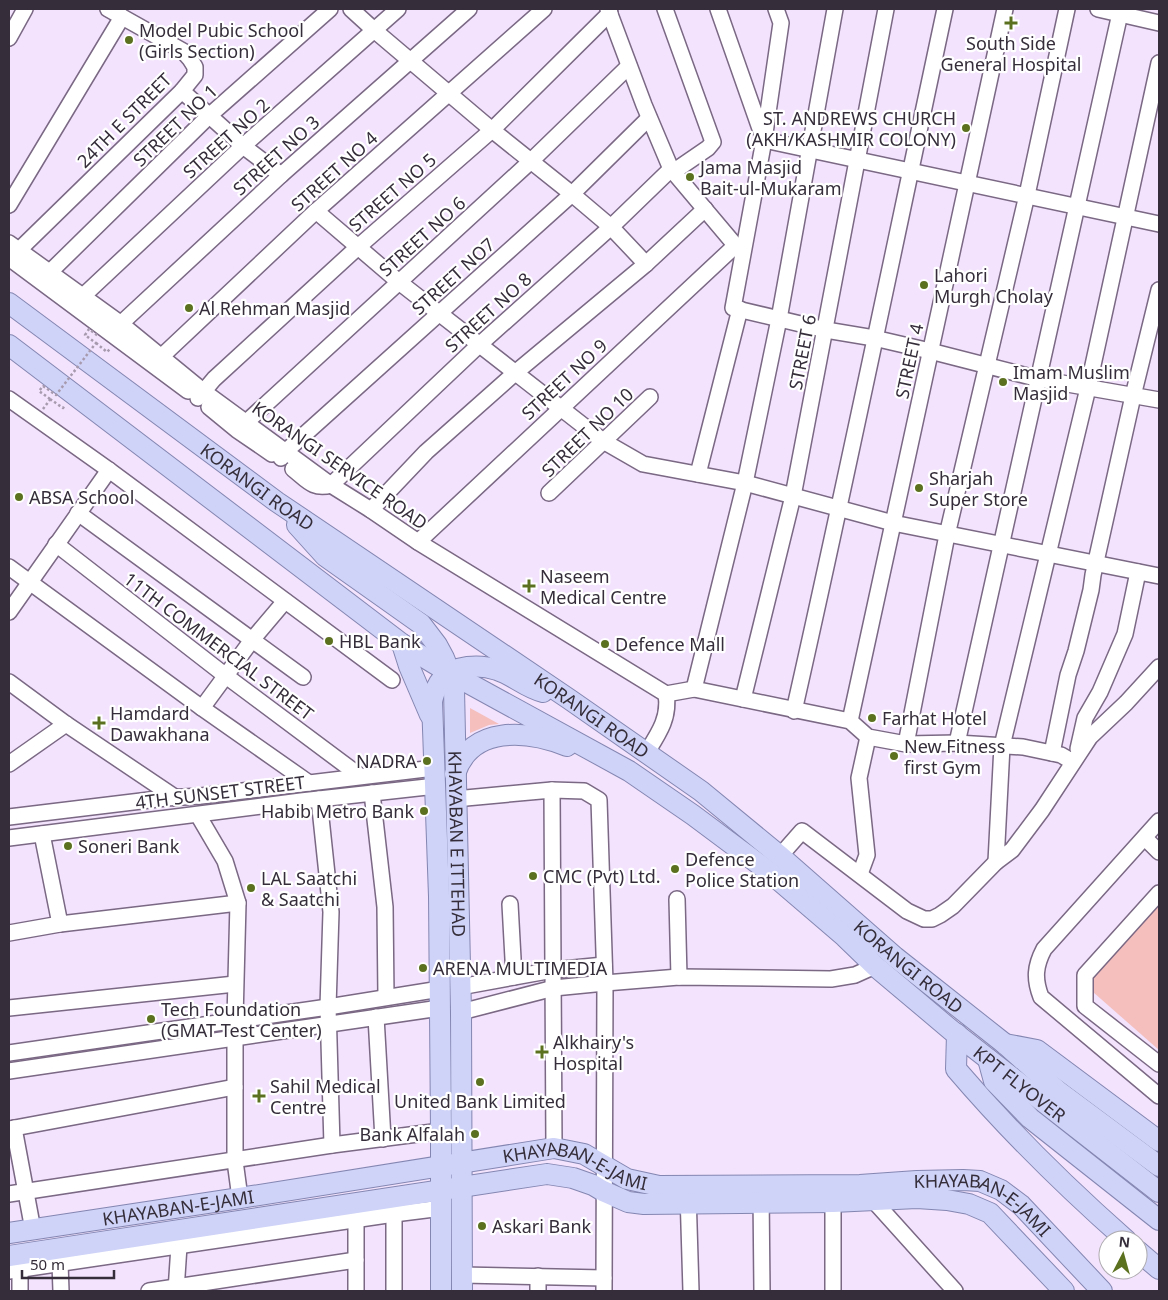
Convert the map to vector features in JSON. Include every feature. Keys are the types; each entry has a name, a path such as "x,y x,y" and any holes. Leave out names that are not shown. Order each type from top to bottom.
{"main road":[{"name":"KORANGI ROAD","path":"9,303 277,502 647,752 701,792 780,856 884,965"},
{"name":"KORANGI ROAD","path":"9,344 56,392 402,644 450,673 629,771 693,814 768,871 845,938 884,965 969,1017 1005,1044 1037,1050 1159,1141"},
{"name":"KHAYABAN E ITTEHAD","path":"277,502 325,556 421,624 437,644 450,673 454,701 454,777 461,1012 462,1283"},
{"path":"402,644 409,666 432,710"},
{"path":"432,710 435,690 442,678 469,666 498,670 532,689 569,699"},
{"path":"432,710 436,695 444,693 450,695 454,701"},
{"name":"KHAYABAN E ITTEHAD","path":"432,710 440,998 441,1291"},
{"path":"454,777 459,762 472,747 493,737 509,735 554,741 629,771"},
{"name":"KPT FLYOVER","path":"884,965 954,1032 988,1059 1050,1096 1159,1166"},
{"path":"954,1032 956,1069 980,1098 1115,1230"},
{"name":"KPT FLYOVER","path":"1005,1044 1050,1096 1159,1192"},
{"path":"988,1059 994,1081 1030,1118 1159,1220"},
{"name":"KHAYABAN-E-JAMI","path":"9,1233 554,1148 584,1154 627,1179 688,1194"},
{"name":"KHAYABAN-E-JAMI","path":"12,1266 442,1200 462,1188 547,1174 573,1178 593,1185 604,1199 644,1204 688,1194 830,1194 963,1180 980,1182 1001,1190 1022,1206 1102,1291"},
{"path":"830,1194 873,1200 916,1198 969,1204 990,1214 1064,1291"},
{"path":"1148,1260 1159,1270"}],"street":[{"path":"9,38 25,9"},
{"name":"24TH E STREET","path":"12,250 182,91 195,75 195,67 183,51 108,9"},
{"name":"STREET NO 1","path":"50,272 210,115 330,9"},
{"path":"351,9 449,94 611,227 646,264"},
{"name":"STREET NO 2","path":"82,297 244,146 398,9"},
{"name":"STREET NO 3","path":"110,331 281,175 469,9"},
{"name":"STREET NO 4","path":"159,362 316,212 544,9"},
{"name":"STREET NO 8","path":"331,485 479,345 672,170 708,148 712,142 664,9"},
{"path":"718,9 764,140"},
{"path":"776,9 781,23 764,140 739,250 733,308 826,330 874,338 1039,379 1159,400"},
{"path":"694,689 745,483 779,319 835,9"},
{"name":"STREET 6","path":"743,699 794,496 856,159 886,9"},
{"path":"794,711 840,509 874,338 945,9"},
{"name":"STREET 4","path":"850,721 1005,9"},
{"path":"906,744 947,535 1027,196 1067,9"},
{"path":"1098,9 1120,11 1159,23"},
{"path":"609,11 649,118 672,170 739,250"},
{"name":"STREET NO 5","path":"200,394 358,247 492,130 609,11"},
{"path":"957,743 1120,11"},
{"path":"9,205 122,17"},
{"path":"996,862 1002,746 1088,388 1159,63"},
{"name":"STREET NO 6","path":"242,426 532,161 629,66"},
{"path":"182,91 244,146 281,175"},
{"name":"STREET NO7","path":"283,455 572,194 649,118"},
{"path":"764,140 1159,224"},
{"path":"372,510 426,452 515,372 646,264 705,209"},
{"path":"316,212 399,282 560,408 603,441 643,464 745,483 892,523 947,535 1159,576"},
{"path":"12,250 50,272 82,297 110,331"},
{"path":"12,250 110,331"},
{"name":"STREET NO 9","path":"418,542 560,408 739,250"},
{"path":"1052,753 1159,290"},
{"path":"698,474 740,309"},
{"name":"KORANGI SERVICE ROAD","path":"110,331 159,362 283,455 372,510 418,542 666,694"},
{"name":"STREET NO 10","path":"549,493 650,398"},
{"path":"9,399 109,470 392,680"},
{"path":"9,612 109,470"},
{"path":"78,513 303,677"},
{"name":"11TH COMMERCIAL STREET","path":"56,544 226,676 360,776"},
{"path":"9,567 304,783 301,800"},
{"path":"1075,758 1085,718 1108,676 1125,634 1138,572"},
{"path":"202,708 252,640 285,601"},
{"path":"780,856 802,831 907,911 924,919 932,919 953,906 996,862 1012,850 1042,810 1090,737 1126,703 1159,667"},
{"path":"9,682 171,798 174,807 170,818"},
{"path":"647,752 664,723 668,704 666,694 694,689 850,721 868,737 906,744 957,743 1023,747 1075,758"},
{"path":"9,764 66,724"},
{"path":"860,874 867,854 859,778 868,737"},
{"name":"4TH SUNSET STREET","path":"9,817 360,776 435,777"},
{"name":"4TH SUNSET STREET","path":"9,838 301,800 372,793 435,777"},
{"path":"552,790 554,1148"},
{"path":"455,799 552,790 584,791 600,800 604,965 604,1285 538,1276 462,1283"},
{"path":"372,793 385,907 386,997"},
{"path":"201,796 197,801 197,806 225,861 238,903 235,1019"},
{"path":"319,798 331,912 328,1007 332,1145"},
{"path":"1159,821 1044,949 1038,960 1035,973 1036,986 1041,997 1159,1096"},
{"path":"42,834 60,924"},
{"path":"1144,838 1159,852"},
{"path":"1159,893 1085,975 1085,1006 1159,1064"},
{"path":"677,899 679,977"},
{"path":"9,932 60,924 238,903"},
{"path":"510,904 514,977"},
{"path":"460,988 553,970 604,965"},
{"path":"461,1012 554,988 679,977 831,979 855,975 884,965"},
{"path":"9,1008 236,984"},
{"path":"9,1052 328,1007 386,997 440,998"},
{"path":"9,1071 329,1025 376,1017 440,998"},
{"path":"376,1017 383,1139"},
{"path":"235,1037 235,1161 240,1198"},
{"path":"32,1230 26,1191 11,1128 235,1088"},
{"path":"9,1194 332,1145 441,1132"},
{"path":"688,1194 690,1291"},
{"path":"762,1291 765,1194"},
{"path":"830,1194 832,1291"},
{"path":"20,1291 12,1266 60,1263 356,1220 394,1214 442,1200"},
{"path":"873,1200 955,1291"},
{"path":"394,1214 394,1291"},
{"path":"356,1220 356,1291"},
{"path":"177,1289 179,1246"},
{"path":"149,1291 177,1289 356,1260"},
{"path":"60,1263 61,1291"},
{"path":"538,1276 538,1291"}],"path":[{"path":"56,392 39,391 43,386 56,395 96,343 85,335 89,329 110,331"},
{"path":"82,357 110,331"},
{"path":"36,418 56,392"}],"shaded area":[{"path":"470,708 499,724 489,725 470,733"},
{"path":"1159,903 1159,1050 1093,992 1094,972"}],"place":[{"name":"South Side General Hospital","path":"1011,23"},
{"name":"Model Pubic School (Girls Section)","path":"129,40"},
{"name":"ST. ANDREWS CHURCH (AKH/KASHMIR COLONY)","path":"966,128"},
{"name":"Jama Masjid Bait-ul-Mukaram","path":"690,177"},
{"name":"Lahori Murgh Cholay","path":"924,285"},
{"name":"Al Rehman Masjid","path":"189,308"},
{"name":"Imam Muslim Masjid","path":"1003,382"},
{"name":"Sharjah Super Store","path":"919,488"},
{"name":"ABSA School","path":"19,497"},
{"name":"Naseem Medical Centre","path":"529,586"},
{"name":"HBL Bank","path":"329,641"},
{"name":"Defence Mall","path":"605,644"},
{"name":"Farhat Hotel","path":"872,718"},
{"name":"Hamdard Dawakhana","path":"99,723"},
{"name":"New Fitness first Gym","path":"894,756"},
{"name":"NADRA","path":"427,761"},
{"name":"Habib Metro Bank","path":"424,811"},
{"name":"Soneri Bank","path":"68,846"},
{"name":"Defence Police Station","path":"675,869"},
{"name":"CMC (Pvt) Ltd.","path":"533,876"},
{"name":"LAL Saatchi & Saatchi","path":"251,888"},
{"name":"ARENA MULTIMEDIA","path":"423,968"},
{"name":"Tech Foundation (GMAT Test Center)","path":"151,1019"},
{"name":"Alkhairy's Hospital","path":"542,1052"},
{"name":"United Bank Limited","path":"480,1082"},
{"name":"Sahil Medical Centre","path":"259,1096"},
{"name":"Bank Alfalah","path":"475,1134"},
{"name":"Askari Bank","path":"482,1226"}]}
